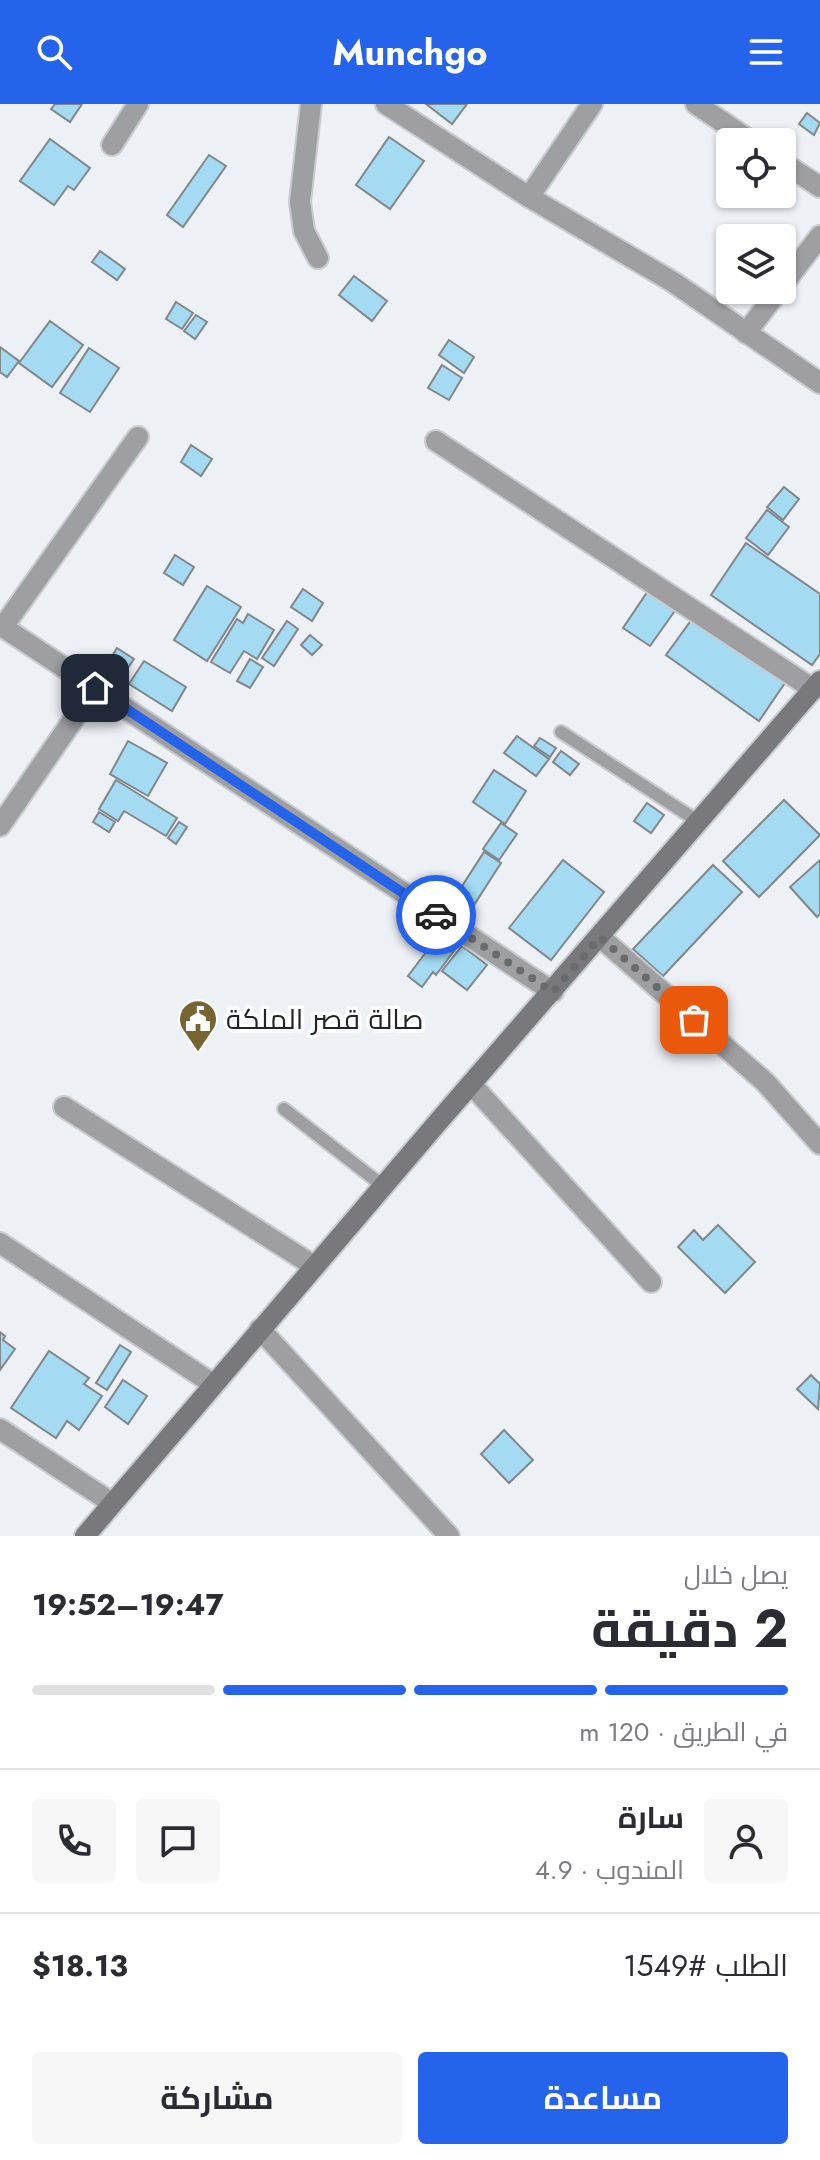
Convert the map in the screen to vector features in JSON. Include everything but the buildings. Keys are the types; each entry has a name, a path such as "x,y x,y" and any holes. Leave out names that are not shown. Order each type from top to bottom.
{"main road":[{"path":"85,1536 816,685"}],"street":[{"path":"112,145 138,104"},
{"path":"311,104 300,202 304,231 318,258"},
{"path":"386,104 529,197 673,282 820,383"},
{"path":"529,197 592,104"},
{"path":"696,104 731,128"},
{"path":"796,171 820,187"},
{"path":"796,267 820,236"},
{"path":"746,333 768,304"},
{"path":"138,437 2,626 553,992"},
{"path":"436,441 816,685"},
{"path":"0,826 95,688"},
{"path":"600,937 765,1082 820,1144"},
{"path":"471,1084 651,1282"},
{"path":"64,1107 314,1266"},
{"path":"0,1243 213,1384"},
{"path":"260,1329 449,1536"},
{"path":"0,1429 112,1503"}],"lane":[{"path":"561,732 699,822"},
{"path":"284,1109 383,1186"}],"way so far":[{"path":"436,915 553,992 600,937 694,1020"}],"place":[{"name":"صالة قصر الملكة","path":"198,1053"}],"route":[{"path":"95,688 436,915"}]}
